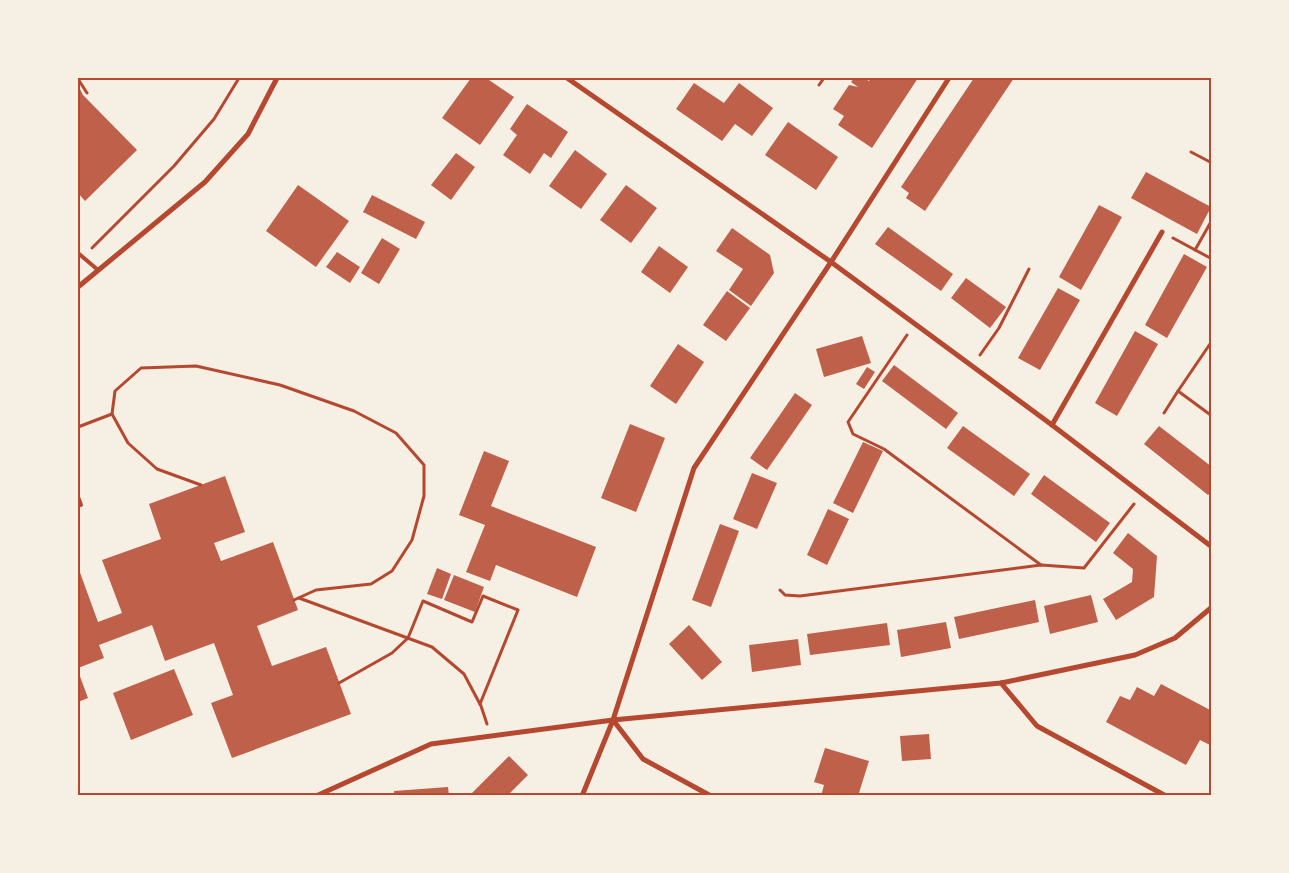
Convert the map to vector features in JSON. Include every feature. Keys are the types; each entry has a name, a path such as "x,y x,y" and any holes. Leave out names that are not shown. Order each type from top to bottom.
{"street":[{"path":"78,287 205,182 248,134 277,78"},
{"path":"567,78 831,262 1052,424 1212,547"},
{"path":"582,796 613,720 694,468 831,262 949,78"},
{"path":"1052,424 1162,232"},
{"path":"316,796 431,744 613,720 1001,683 1135,655 1175,638 1212,607"},
{"path":"1001,683 1037,726 1166,796"},
{"path":"613,720 644,759 711,796"}],"lane":[{"path":"78,253 98,270"},
{"path":"78,497 81,505"}],"path":[{"path":"82,257 174,166 214,119 239,78"},
{"path":"819,85 824,78"},
{"path":"78,79 87,93"},
{"path":"1192,152 1212,163"},
{"path":"1195,250 1212,220"},
{"path":"1162,232 1212,259"},
{"path":"972,366 999,328 1029,269"},
{"path":"915,324 848,422 853,434 884,449 1041,565"},
{"path":"1164,412 1212,341"},
{"path":"201,485 157,469 128,443 112,414 115,390 141,368 196,366 280,385 354,411 396,434 424,465 424,496 412,540 392,571 371,584 316,590 294,600"},
{"path":"1178,391 1212,416"},
{"path":"78,427 112,414"},
{"path":"780,590 785,595 800,596 1041,565 1084,568 1142,494"},
{"path":"339,683 392,653 408,638 423,601 472,622 483,596 518,610 480,704"},
{"path":"299,598 432,647 464,674 480,704 491,736"}],"building":[{"path":"471,78 486,78 514,97 480,145 442,118"},
{"path":"854,78 864,78 869,81 871,78 918,78 872,148 838,125 844,116 833,109 849,85 858,87 851,82"},
{"path":"974,78 1014,78 925,211 906,198 909,193 901,187"},
{"path":"694,83 724,103 739,83 773,108 752,136 735,124 722,141 676,109"},
{"path":"78,85 83,95 137,150 85,201 78,193"},
{"path":"527,104 568,132 551,158 544,153 530,174 503,155 517,135 510,129"},
{"path":"788,122 838,157 816,190 765,155"},
{"path":"575,150 607,174 581,209 549,186"},
{"path":"456,153 475,167 451,200 431,185"},
{"path":"1146,172 1211,207 1197,234 1131,198"},
{"path":"298,185 349,221 316,267 266,231"},
{"path":"626,185 657,208 631,243 600,220"},
{"path":"372,195 425,222 416,239 363,212"},
{"path":"1099,205 1122,217 1081,290 1059,277"},
{"path":"888,227 953,274 941,291 875,244"},
{"path":"732,228 770,255 774,273 751,306 729,290 743,269 716,251"},
{"path":"382,238 400,249 379,284 361,273"},
{"path":"659,246 688,267 670,293 641,272"},
{"path":"337,252 360,267 350,283 326,267"},
{"path":"1184,254 1207,267 1167,338 1145,325"},
{"path":"966,278 1006,307 990,328 951,298"},
{"path":"1058,288 1080,300 1040,370 1018,358"},
{"path":"727,291 750,308 726,341 703,325"},
{"path":"1135,331 1158,344 1117,416 1095,403"},
{"path":"862,336 871,363 824,377 816,349"},
{"path":"678,344 704,362 676,404 650,386"},
{"path":"894,365 958,413 946,429 882,381"},
{"path":"867,367 875,372 864,389 856,384"},
{"path":"795,393 812,405 767,470 750,458"},
{"path":"630,424 665,438 636,512 601,498"},
{"path":"963,426 1030,474 1014,496 947,448"},
{"path":"1159,426 1212,467 1212,491 1208,495 1144,444"},
{"path":"863,442 883,451 853,513 833,503"},
{"path":"484,451 509,461 491,506 596,547 577,597 496,565 490,581 466,572 485,525 459,515"},
{"path":"752,473 777,483 757,529 733,519"},
{"path":"1044,475 1110,523 1096,542 1031,494"},
{"path":"225,476 245,532 214,543 221,561 273,542 298,610 257,626 272,666 326,647 351,714 232,758 211,703 233,695 214,643 165,661 152,625 99,645 104,658 78,668 78,567 98,622 122,613 102,560 161,539 149,504"},
{"path":"828,509 849,519 827,565 807,555"},
{"path":"720,524 739,531 711,607 692,600"},
{"path":"1128,533 1157,556 1154,597 1116,620 1103,599 1132,582 1133,569 1113,553"},
{"path":"437,568 451,574 442,599 427,594"},
{"path":"454,575 484,587 475,612 444,600"},
{"path":"1091,595 1098,622 1050,634 1044,606"},
{"path":"1035,600 1039,622 959,639 954,617"},
{"path":"946,622 951,648 901,657 897,630"},
{"path":"887,623 890,645 810,655 807,634"},
{"path":"689,625 722,662 702,680 669,644"},
{"path":"798,639 801,665 752,672 749,645"},
{"path":"174,669 193,715 131,740 113,693"},
{"path":"78,671 88,698 78,702"},
{"path":"1161,684 1212,711 1212,746 1200,740 1186,765 1106,722 1120,696 1130,700 1137,687 1154,696"},
{"path":"929,734 931,759 902,761 900,736"},
{"path":"825,748 869,761 858,796 821,796 824,785 814,782"},
{"path":"509,756 528,775 507,796 474,796 472,793"},
{"path":"448,787 449,796 394,796 394,791"}]}
